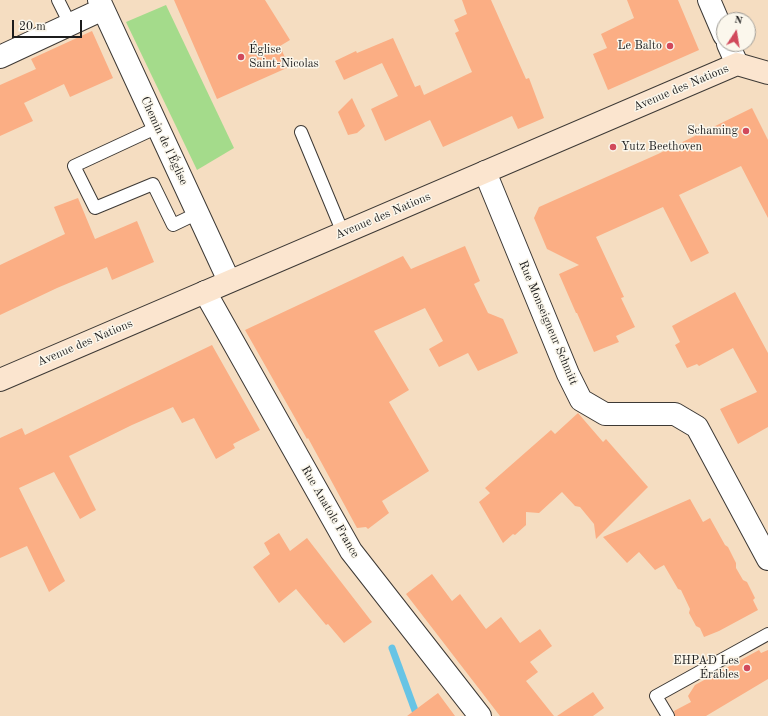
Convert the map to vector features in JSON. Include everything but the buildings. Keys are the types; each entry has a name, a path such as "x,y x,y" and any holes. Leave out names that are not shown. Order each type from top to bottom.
{"main road":[{"name":"Avenue des Nations","path":"0,380 737,64 768,73"}],"street":[{"path":"709,0 716,16"},
{"path":"0,57 70,24 101,4"},
{"name":"Chemin de l'Église","path":"101,4 229,281"},
{"path":"732,52 737,64"},
{"name":"Rue Monseigneur Schmitt","path":"485,172 568,374 581,400 605,414 675,414 697,426 768,559"},
{"name":"Rue Anatole France","path":"205,292 351,550 480,716"}],"lane":[{"path":"58,0 70,24"},
{"path":"158,126 74,166 95,208 153,184 172,225 198,213"},
{"path":"301,132 343,232"},
{"path":"668,716 656,696 768,634"}],"green space":[{"path":"166,5 234,148 197,170 126,22"}],"waterway":[{"path":"392,648 417,716"}],"place":[{"name":"Le Balto","path":"670,46"},
{"name":"Église Saint-Nicolas","path":"241,57"},
{"name":"Schaming","path":"746,131"},
{"name":"Yutz Beethoven","path":"613,147"},
{"name":"EHPAD Les Érables","path":"747,668"}]}
